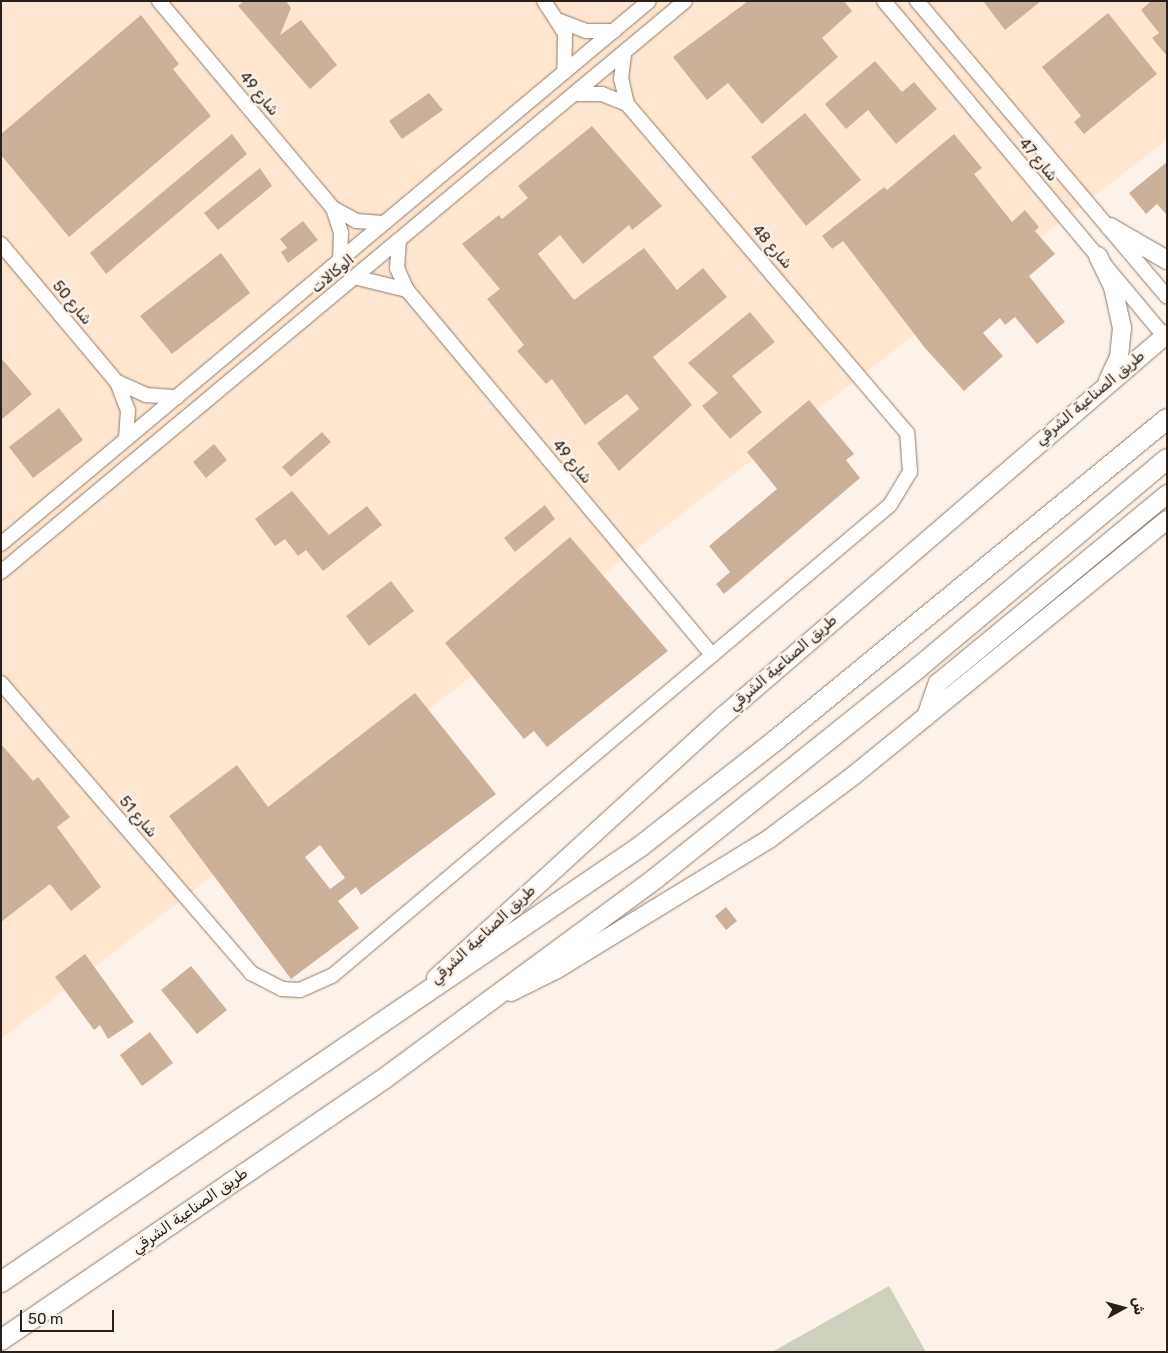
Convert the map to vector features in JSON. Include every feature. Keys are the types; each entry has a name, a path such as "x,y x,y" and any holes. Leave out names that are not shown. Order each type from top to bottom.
{"highway":[{"name":"طريق الصناعية الشرقي","path":"1,1282 641,846 896,642 1167,419"},
{"name":"طريق الصناعية الشرقي","path":"1,1340 384,1078 656,878 918,668 1167,459"}],"main road":[{"path":"1110,227 1167,260"},
{"path":"1098,256 1113,287 1122,328 1118,357 1105,386"},
{"name":"طريق الصناعية الشرقي","path":"410,1003 722,717 1105,386 1166,337"},
{"path":"926,717 938,683 1167,494"},
{"name":"طريق الصناعية الشرقي","path":"475,1010 557,969 769,839 926,717 1167,520"}],"street":[{"name":"شارع 49","path":"160,1 333,208 356,221 383,223"},
{"path":"544,1 560,21 567,46 564,72"},
{"name":"الوكالات","path":"1,544 649,1"},
{"name":"الوكالات","path":"1,572 684,1"},
{"name":"شارع 47","path":"884,1 1166,337"},
{"name":"شارع 47","path":"917,1 1110,227 1167,297"},
{"path":"560,21 586,31 614,31"},
{"name":"شارع 48","path":"624,53 621,79 627,104 892,412 907,433 912,459 899,495 712,655"},
{"name":"شارع 48","path":"574,94 602,94 627,104"},
{"name":"شارع 49","path":"333,208 341,233 340,259"},
{"name":"شارع 49","path":"399,240 397,268 407,290 712,655"},
{"name":"شارع 50","path":"1,244 117,382 128,410 126,439"},
{"path":"354,277 407,290"},
{"name":"شارع 50","path":"117,382 146,395 177,397"},
{"name":"شارع 51","path":"1,683 251,973 265,984 300,990 332,976 712,655"}],"shaded area":[{"path":"1,1 1167,1 1167,140 1,1039"}],"green space":[{"path":"889,1286 926,1352 772,1352"}],"building":[{"path":"244,1 286,1 291,8 280,35 301,20 337,65 310,89 238,6"},
{"path":"748,1 844,1 852,11 822,38 838,57 762,124 728,83 707,100 673,57"},
{"path":"983,1 1041,1 1005,30"},
{"path":"1151,1 1167,1 1167,56 1152,38 1159,33 1141,10"},
{"path":"1108,13 1157,74 1084,134 1074,122 1081,116 1042,67"},
{"path":"141,15 179,64 173,69 211,116 69,237 1,155 1,134"},
{"path":"875,61 902,92 914,82 937,109 896,144 868,110 846,129 825,104"},
{"path":"429,93 443,110 402,139 389,121"},
{"path":"805,113 861,180 806,226 751,157"},
{"path":"592,126 662,206 632,230 629,225 583,264 560,235 538,254 574,300 644,248 677,290 703,268 727,297 653,357 692,405 619,471 597,443 639,409 627,394 585,425 552,379 546,384 517,351 524,345 487,299 500,289 462,244 499,215 502,219 528,198 518,186"},
{"path":"232,134 247,154 106,274 90,253"},
{"path":"954,134 982,168 974,174 1012,222 1025,210 1039,227 1035,231 1055,254 1029,276 1065,322 1037,344 1015,317 1005,325 1000,318 983,333 1003,356 964,391 925,348 843,241 832,249 822,236 884,187 887,190"},
{"path":"1167,162 1167,215 1157,204 1146,214 1129,193"},
{"path":"260,168 272,186 218,230 204,213"},
{"path":"303,221 318,240 288,263 281,252 287,248 280,239"},
{"path":"221,253 250,293 172,354 140,316"},
{"path":"750,312 775,342 732,376 762,412 730,439 702,406 718,393 688,363"},
{"path":"1,358 32,394 1,420"},
{"path":"809,400 854,454 846,460 860,478 724,594 716,584 730,572 709,546 777,489 747,452"},
{"path":"59,408 83,440 33,478 9,447"},
{"path":"322,432 331,442 291,477 282,467"},
{"path":"214,444 227,460 206,478 193,462"},
{"path":"292,491 329,535 367,506 382,525 323,571 306,550 298,556 285,539 275,546 255,519"},
{"path":"545,505 555,519 515,552 504,538"},
{"path":"570,537 668,651 547,747 534,731 524,739 445,643"},
{"path":"391,581 414,611 369,646 346,616"},
{"path":"415,693 496,794 361,895 356,887 338,901 359,928 291,979 169,816 237,765 268,807","holes":["320,845 345,878 330,889 305,857"]},
{"path":"1,744 33,781 38,777 70,817 57,827 101,887 71,911 50,884 1,922"},
{"path":"726,907 737,921 726,930 715,916"},
{"path":"85,954 134,1022 108,1039 100,1025 94,1030 55,977"},
{"path":"191,966 227,1010 197,1034 161,990"},
{"path":"150,1032 173,1063 142,1086 120,1055"}]}
